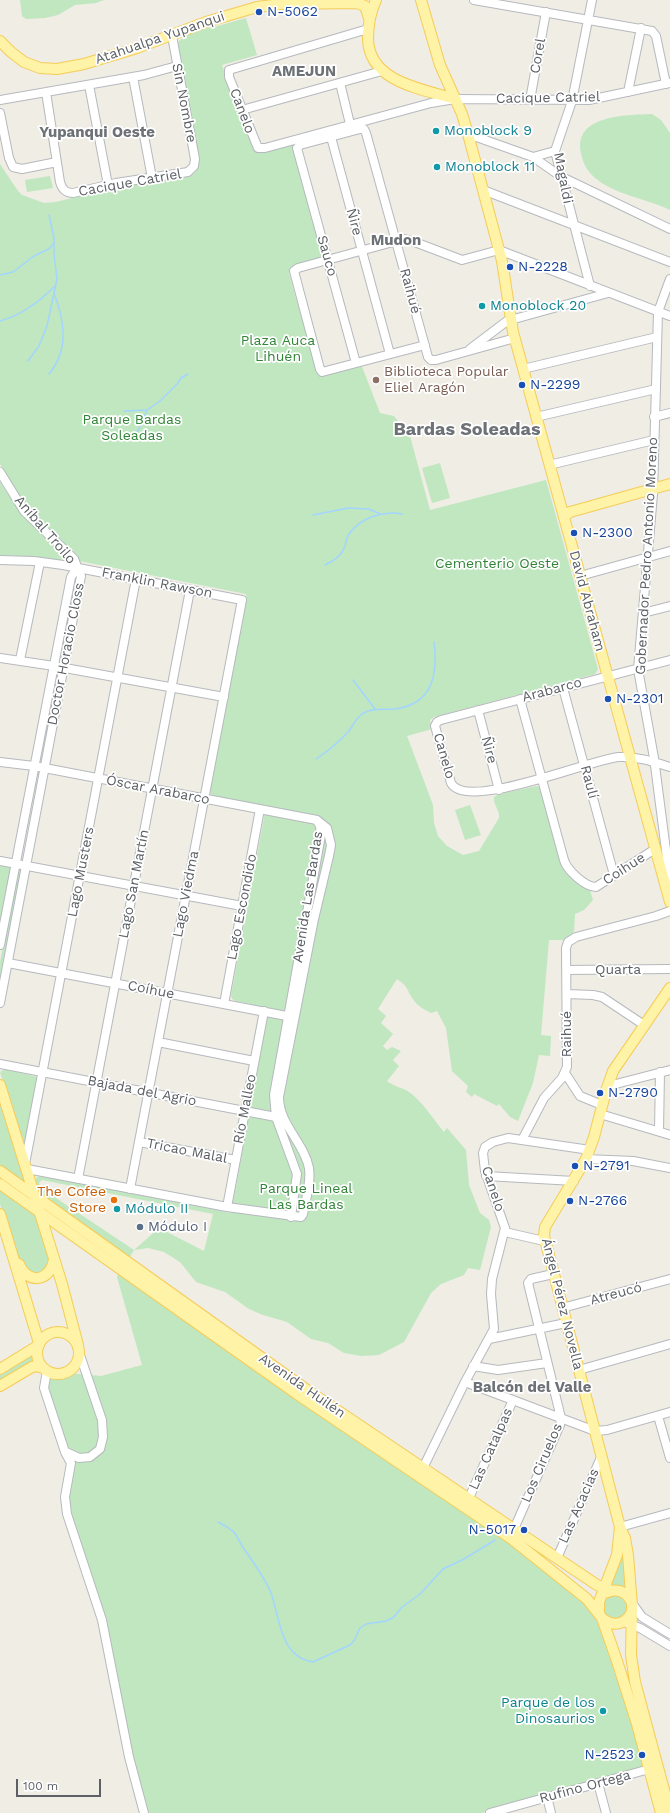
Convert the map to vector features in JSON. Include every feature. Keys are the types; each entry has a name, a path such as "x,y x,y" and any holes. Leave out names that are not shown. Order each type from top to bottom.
{"main road":[{"path":"376,0 369,18 368,42 371,56 382,71 396,80 455,99"},
{"name":"David Abraham","path":"420,0 444,78 455,99 468,134 505,275 510,320 670,902"},
{"name":"Atahualpa Yupanqui","path":"0,41 10,52 24,62 40,68 57,69 84,64 172,36 218,18 265,6 356,2 365,6 369,18"},
{"path":"423,89 439,86 444,78"},
{"path":"653,492 670,484"},
{"path":"564,516 570,512 670,489"},
{"name":"Ángel Pérez Novella","path":"661,1813 654,1768 636,1682 627,1623 632,1604 628,1549 620,1527 544,1241 546,1226 574,1181 588,1154 613,1071 670,988"},
{"path":"0,1085 48,1235 79,1350 76,1365 68,1372 58,1374 37,1366 32,1367 0,1386"},
{"path":"0,1103 8,1121 14,1128"},
{"name":"Avenida Huilén","path":"0,1171 294,1381 469,1498 605,1592"},
{"name":"Avenida Huilén","path":"0,1184 58,1223 291,1390 520,1544 584,1596 601,1616"},
{"path":"0,1214 2,1230 10,1247 22,1270 32,1278 39,1278 47,1274 52,1268 54,1257"},
{"path":"48,1235 47,1229 49,1225 58,1223"},
{"path":"10,1247 39,1344 37,1356 45,1369"},
{"path":"0,1369 39,1344 48,1334 60,1332 70,1335 79,1350"},
{"name":"Ángel Pérez Novella","path":"620,1527 617,1555 605,1592 598,1602 601,1616 633,1710 670,1812"},
{"path":"605,1592 615,1590 625,1593 632,1604"},
{"path":"601,1616 610,1624 627,1623"}],"street":[{"path":"474,0 510,3 546,12 652,31 656,36 668,84"},
{"name":"Magaldi","path":"590,286 560,176 555,151 572,101 592,0"},
{"name":"Corel","path":"530,100 546,12"},
{"path":"628,92 641,28"},
{"name":"Canelo","path":"260,149 256,144 242,110 228,71 368,29"},
{"name":"Sin Nombre","path":"172,36 195,159 192,169"},
{"name":"Atahualpa Yupanqui","path":"0,100 133,77 177,66"},
{"path":"242,110 382,71"},
{"path":"133,77 152,178"},
{"path":"340,83 350,124"},
{"name":"Cacique Catriel","path":"260,149 425,104 455,99 595,100 668,84"},
{"path":"89,85 108,185"},
{"path":"423,89 428,98 425,104"},
{"path":"0,113 4,153 13,167 22,169 57,162 46,92"},
{"name":"Raihué","path":"331,137 358,129 364,129 366,133 428,357 431,360 468,351"},
{"path":"468,134 534,157 560,176 670,229"},
{"name":"Sauco","path":"331,137 300,145 297,150 356,363"},
{"name":"Ñire","path":"331,137 390,354"},
{"path":"534,157 555,151"},
{"name":"Cacique Catriel","path":"57,162 61,184 66,192 73,193 108,185 185,173 192,169"},
{"path":"483,190 670,262"},
{"path":"424,344 322,372 294,271 296,269 404,239 462,260 499,250 670,316"},
{"name":"Gobernador Pedro Antonio Moreno","path":"670,279 658,312 653,492 646,557 638,669 654,762 670,881"},
{"path":"468,351 483,338 510,320 608,293"},
{"path":"523,369 658,336"},
{"path":"468,351 515,338"},
{"path":"536,417 656,389"},
{"path":"654,417 670,413"},
{"path":"550,464 654,440"},
{"name":"Aníbal Troilo","path":"0,472 24,511 74,559 77,568"},
{"path":"580,576 670,551"},
{"name":"Franklin Rawson","path":"0,560 40,562 77,568 242,600"},
{"name":"Aníbal Troilo","path":"20,660 40,562"},
{"name":"Doctor Horacio Closs","path":"0,945 71,577 77,568 81,579 0,1003"},
{"name":"Lago Musters","path":"26,1167 136,579"},
{"name":"Lago San Martín","path":"78,1179 190,590"},
{"name":"Lago Viedma","path":"130,1189 242,600"},
{"path":"643,613 670,606"},
{"path":"0,658 64,667 224,697"},
{"name":"Arabarco","path":"436,724 441,720 670,660"},
{"name":"Raulí","path":"563,688 614,875"},
{"path":"520,699 542,778"},
{"name":"Ñire","path":"478,710 499,790"},
{"name":"Canelo","path":"436,724 450,780 454,788 462,790 499,790"},
{"path":"499,790 614,758 630,758 654,762 670,767"},
{"name":"Óscar Arabarco","path":"0,762 45,768 316,820"},
{"name":"Coihue","path":"542,778 565,863 586,884 593,887 598,886 655,849"},
{"name":"Lago Escondido","path":"224,1004 260,809"},
{"name":"Avenida Las Bardas","path":"291,1017 321,835 320,826 316,820"},
{"name":"Avenida Las Bardas","path":"280,1118 309,1167 309,1182 303,1214 301,1217 291,1217 298,1174 280,1118 274,1095 330,850 330,836 327,828 316,820"},
{"path":"0,861 242,906"},
{"name":"Raihué","path":"522,1140 544,1098 565,1073 568,1060 566,948 570,940 670,911"},
{"name":"Coíhue","path":"8,963 291,1017"},
{"name":"Quarta","path":"567,970 670,969"},
{"path":"567,994 593,994 602,997 644,1025"},
{"name":"Río Malleo","path":"227,1207 264,1012"},
{"path":"158,1042 254,1061"},
{"name":"Bajada del Agrio","path":"0,1064 280,1118"},
{"path":"608,1086 670,1070"},
{"path":"659,1131 660,1072"},
{"path":"565,1073 580,1096 601,1110 670,1135"},
{"name":"Canelo","path":"505,1232 503,1220 486,1176 483,1153 485,1147 489,1144 504,1139 522,1140"},
{"path":"522,1140 588,1154 670,1168"},
{"name":"Tricao Malal","path":"139,1142 236,1160"},
{"path":"26,1167 130,1189 291,1217"},
{"path":"486,1176 574,1181"},
{"path":"423,1468 465,1382 494,1329 491,1294 492,1279 505,1232 544,1241"},
{"name":"Los Ciruelos","path":"514,1529 560,1425 561,1418 528,1286 529,1280 553,1274"},
{"name":"Atreucó","path":"562,1308 670,1279"},
{"path":"489,1339 566,1323"},
{"path":"579,1370 670,1344"},
{"path":"65,1452 79,1458 90,1457 100,1449 103,1437 102,1420 79,1350"},
{"path":"474,1366 498,1370 547,1363"},
{"path":"45,1369 44,1388 65,1452 71,1463 65,1497 67,1514 102,1620 129,1757 144,1813"},
{"path":"465,1382 595,1431 606,1430 670,1412"},
{"name":"Las Catalpas","path":"469,1498 512,1400"},
{"path":"658,1416 670,1458"},
{"name":"Las Acacias","path":"557,1558 602,1455"},
{"path":"620,1527 670,1514"},
{"path":"632,1604 642,1617 670,1634"},
{"path":"627,1623 670,1646"},
{"name":"Rufino Ortega","path":"494,1812 654,1768"},
{"path":"598,1783 606,1813"},
{"path":"547,1797 551,1813"}],"green space":[{"path":"20,0 104,0 96,3 75,5 58,15 45,18 26,19 22,16"},
{"name":"Parque Bardas Soleadas","path":"246,18 257,55 222,65 253,146 293,143 323,253 321,258 293,266 289,273 317,373 321,376 361,364 380,413 394,416 410,436 430,510 546,480 598,669 595,674 434,717 430,720 432,729 407,736 433,805 434,823 438,836 447,846 463,855 479,851 499,818 494,803 494,797 499,794 537,786 541,788 566,870 590,890 593,900 584,910 575,914 574,931 570,940 549,940 541,1035 551,1036 550,1056 539,1055 533,1083 518,1121 510,1117 499,1104 497,1106 474,1094 472,1097 466,1092 468,1086 452,1071 446,1028 437,1011 431,1013 419,1006 405,986 397,979 378,1009 386,1016 381,1023 393,1034 383,1046 387,1050 392,1047 401,1051 393,1060 399,1066 387,1081 392,1085 406,1090 414,1096 444,1132 447,1128 466,1150 469,1185 480,1213 489,1220 491,1227 480,1270 468,1268 464,1275 441,1284 431,1293 404,1342 379,1355 361,1356 344,1353 328,1343 311,1339 287,1322 249,1309 225,1292 196,1282 180,1262 164,1252 148,1248 134,1250 128,1260 39,1194 34,1182 37,1177 43,1175 231,1213 269,1008 236,1001 232,999 231,995 266,807 213,796 209,792 246,594 79,561 23,503 0,464 0,164 22,195 44,203 56,202 111,188 192,175 196,172 198,160 177,43 183,37 213,24 214,27","holes":["42,1180 213,1214 204,1251 159,1228 134,1250 41,1188 39,1183"]},
{"path":"652,114 661,120 670,133 670,210 625,194 599,181 587,169 581,153 581,140 585,131 593,124 616,117"},
{"path":"50,176 53,188 27,192 25,180"},
{"path":"440,463 450,498 432,503 422,468"},
{"path":"0,482 23,514 70,558 68,562 38,557 0,555"},
{"path":"470,805 481,835 465,840 455,810"},
{"path":"0,864 11,868 0,929"},
{"path":"20,868 22,869 0,991 0,962 17,870"},
{"path":"5,1069 38,1077 25,1143 21,1141 0,1072"},
{"path":"0,1105 26,1181 24,1182 0,1168"},
{"path":"0,1189 36,1212 52,1263 36,1277 21,1265 13,1247 0,1204"},
{"path":"120,1271 520,1548 596,1613 625,1693 643,1766 642,1768 482,1813 144,1813 102,1620 67,1514 70,1474 44,1388 47,1371 101,1376 142,1365 117,1277"},
{"path":"34,1354 37,1362 0,1383 0,1374"},
{"path":"621,1537 628,1589 610,1587"},
{"path":"615,1594 624,1598 628,1607 624,1616 615,1620 606,1616 602,1607 606,1598"}],"waterway":[{"path":"28,361 39,346 47,326 57,279 54,238 49,215"},
{"path":"0,275 13,272 34,256 49,249 54,243"},
{"path":"0,321 23,312 55,286"},
{"path":"49,374 60,355 63,335 61,315 54,293"},
{"path":"124,411 147,410 160,401 181,378 188,374"},
{"path":"132,439 139,429 147,410"},
{"path":"313,515 348,508 369,509 380,514"},
{"path":"325,565 340,555 344,550 348,536 359,524 372,516 380,514 402,514"},
{"path":"316,759 340,740 362,714 374,710 395,709 408,706 418,701 430,686 433,676 435,665 434,642"},
{"path":"353,680 375,709"},
{"path":"218,1522 234,1532 265,1581 271,1593 283,1635 288,1645 294,1653 302,1659 313,1662 350,1645 354,1641 360,1628 366,1624 386,1621 394,1617 401,1608 420,1594 443,1569 464,1559 495,1540"}],"place":[{"name":"N-5062","path":"259,12"},
{"name":"Monoblock 9","path":"436,131"},
{"name":"Monoblock 11","path":"437,167"},
{"name":"N-2228","path":"510,267"},
{"name":"Monoblock 20","path":"482,306"},
{"name":"Biblioteca Popular Eliel Aragón","path":"376,380"},
{"name":"N-2299","path":"522,385"},
{"name":"N-2300","path":"574,533"},
{"name":"N-2301","path":"608,699"},
{"name":"N-2790","path":"600,1093"},
{"name":"N-2791","path":"575,1166"},
{"name":"The Cofee Store","path":"114,1200"},
{"name":"N-2766","path":"570,1201"},
{"name":"Módulo II","path":"117,1209"},
{"name":"Módulo I","path":"140,1227"},
{"name":"N-5017","path":"524,1530"},
{"name":"Parque de los Dinosaurios","path":"603,1711"},
{"name":"N-2523","path":"642,1755"}],"district":[{"name":"AMEJUN","path":"304,72"},
{"name":"Yupanqui Oeste","path":"97,133"},
{"name":"Mudon","path":"396,241"},
{"name":"Bardas Soleadas","path":"467,430"},
{"name":"Balcón del Valle","path":"532,1388"}],"park label":[{"name":"Plaza Auca Lihuén","path":"278,350"},
{"name":"Cementerio Oeste","path":"497,564"},
{"name":"Parque Lineal Las Bardas","path":"306,1198"}]}
